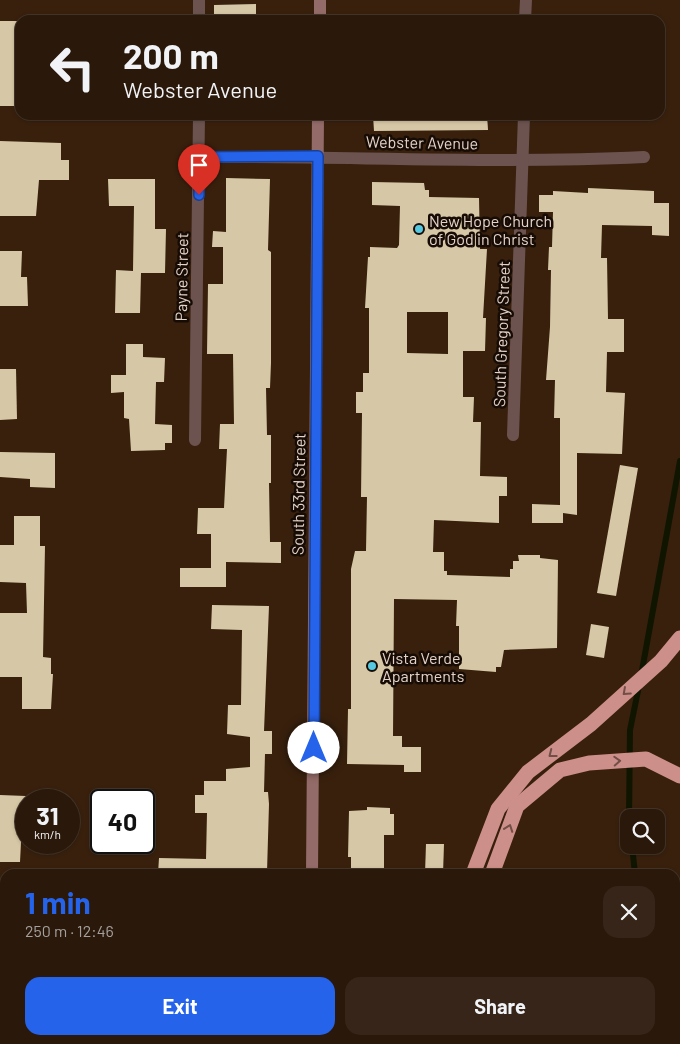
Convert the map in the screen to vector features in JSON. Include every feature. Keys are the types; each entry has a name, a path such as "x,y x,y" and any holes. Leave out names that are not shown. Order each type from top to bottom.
{"highway":[{"path":"475,869 498,809 528,772 591,724 662,661 680,638"},
{"path":"494,869 517,806 560,770 589,762 646,759 680,776"}],"street":[{"path":"198,0 199,15"},
{"path":"320,0 320,15"},
{"path":"526,0 526,15"},
{"name":"Payne Street","path":"195,440 199,120"},
{"name":"South 33rd Street","path":"312,869 318,120"},
{"name":"South Gregory Street","path":"513,435 524,120"},
{"name":"Webster Avenue","path":"200,157 318,156 523,160 644,157"}],"building":[{"path":"256,4 256,15 214,15 214,5"},
{"path":"0,21 15,21 15,106 0,106"},
{"path":"373,120 487,120 488,130 374,131"},
{"path":"0,141 61,143 61,160 69,160 69,180 39,180 36,216 0,216"},
{"path":"226,178 270,179 268,250 271,252 271,363 270,388 266,388 267,435 271,435 271,483 269,483 270,542 281,542 281,563 226,562 226,587 180,587 180,568 211,568 211,534 197,534 198,508 224,508 227,449 219,449 220,424 234,424 233,354 207,354 208,284 223,284 223,247 212,247 213,231 226,232"},
{"path":"108,179 155,179 155,229 166,229 165,273 141,273 140,313 115,313 116,270 133,271 134,206 109,206"},
{"path":"372,182 424,183 425,190 429,190 429,197 479,198 480,249 487,249 483,318 486,318 485,351 463,351 463,397 474,397 473,422 481,422 480,476 507,477 507,496 499,496 499,523 434,520 433,552 444,552 444,571 447,571 447,575 510,577 513,561 519,561 518,555 540,555 540,558 558,560 557,648 504,650 501,667 496,667 496,672 459,669 459,626 456,626 457,600 394,599 393,736 402,736 402,747 421,747 421,772 404,772 404,765 347,764 348,709 351,709 351,569 355,551 366,551 367,497 361,497 362,413 356,413 356,392 363,392 363,373 369,373 369,308 365,308 368,257 370,257 370,247 397,248 399,245 400,206 372,205","holes":["407,312 448,312 448,354 407,353"]},
{"path":"588,188 654,191 654,203 669,203 669,236 652,235 652,226 602,225 601,258 607,258 608,319 624,319 624,352 607,352 606,392 625,393 622,454 577,453 577,515 563,513 563,523 532,523 532,504 560,505 560,418 554,418 555,380 546,380 550,327 551,270 548,270 549,247 552,247 553,212 539,212 539,195 553,195 553,191 588,193"},
{"path":"0,251 22,251 21,277 27,277 28,306 0,306"},
{"path":"126,344 143,344 143,357 165,358 164,382 156,382 155,424 172,425 172,443 165,443 165,450 131,451 129,419 124,418 124,392 111,393 111,375 126,375"},
{"path":"0,369 16,369 17,419 0,420"},
{"path":"0,452 55,453 55,488 30,487 30,479 0,477"},
{"path":"620,465 638,468 616,596 597,593"},
{"path":"14,516 40,516 40,546 45,546 43,657 51,658 51,674 53,674 51,709 22,709 22,677 0,677 0,613 27,613 26,583 0,582 0,545 14,545"},
{"path":"212,605 269,606 264,731 272,731 272,754 265,754 264,792 268,792 269,804 267,869 158,869 159,858 206,859 207,813 195,813 195,795 204,795 204,781 226,781 226,769 250,767 250,737 227,734 228,705 241,705 242,630 211,629"},
{"path":"591,624 609,627 604,658 586,655"},
{"path":"0,795 15,796 15,854 20,854 20,862 0,862"},
{"path":"367,807 390,808 390,814 394,814 394,835 384,835 384,869 351,869 351,857 348,857 349,811 367,810"},
{"path":"426,844 444,844 443,869 425,869"}],"waterway":[{"path":"641,676 680,461"},
{"path":"629,809 630,730 639,686"},
{"path":"633,854 634,869"}],"place":[{"name":"New Hope Church of God in Christ","path":"419,229"},
{"name":"Vista Verde Apartments","path":"372,666"}],"route":[{"path":"199,195 200,157 318,156 314,748"}]}
